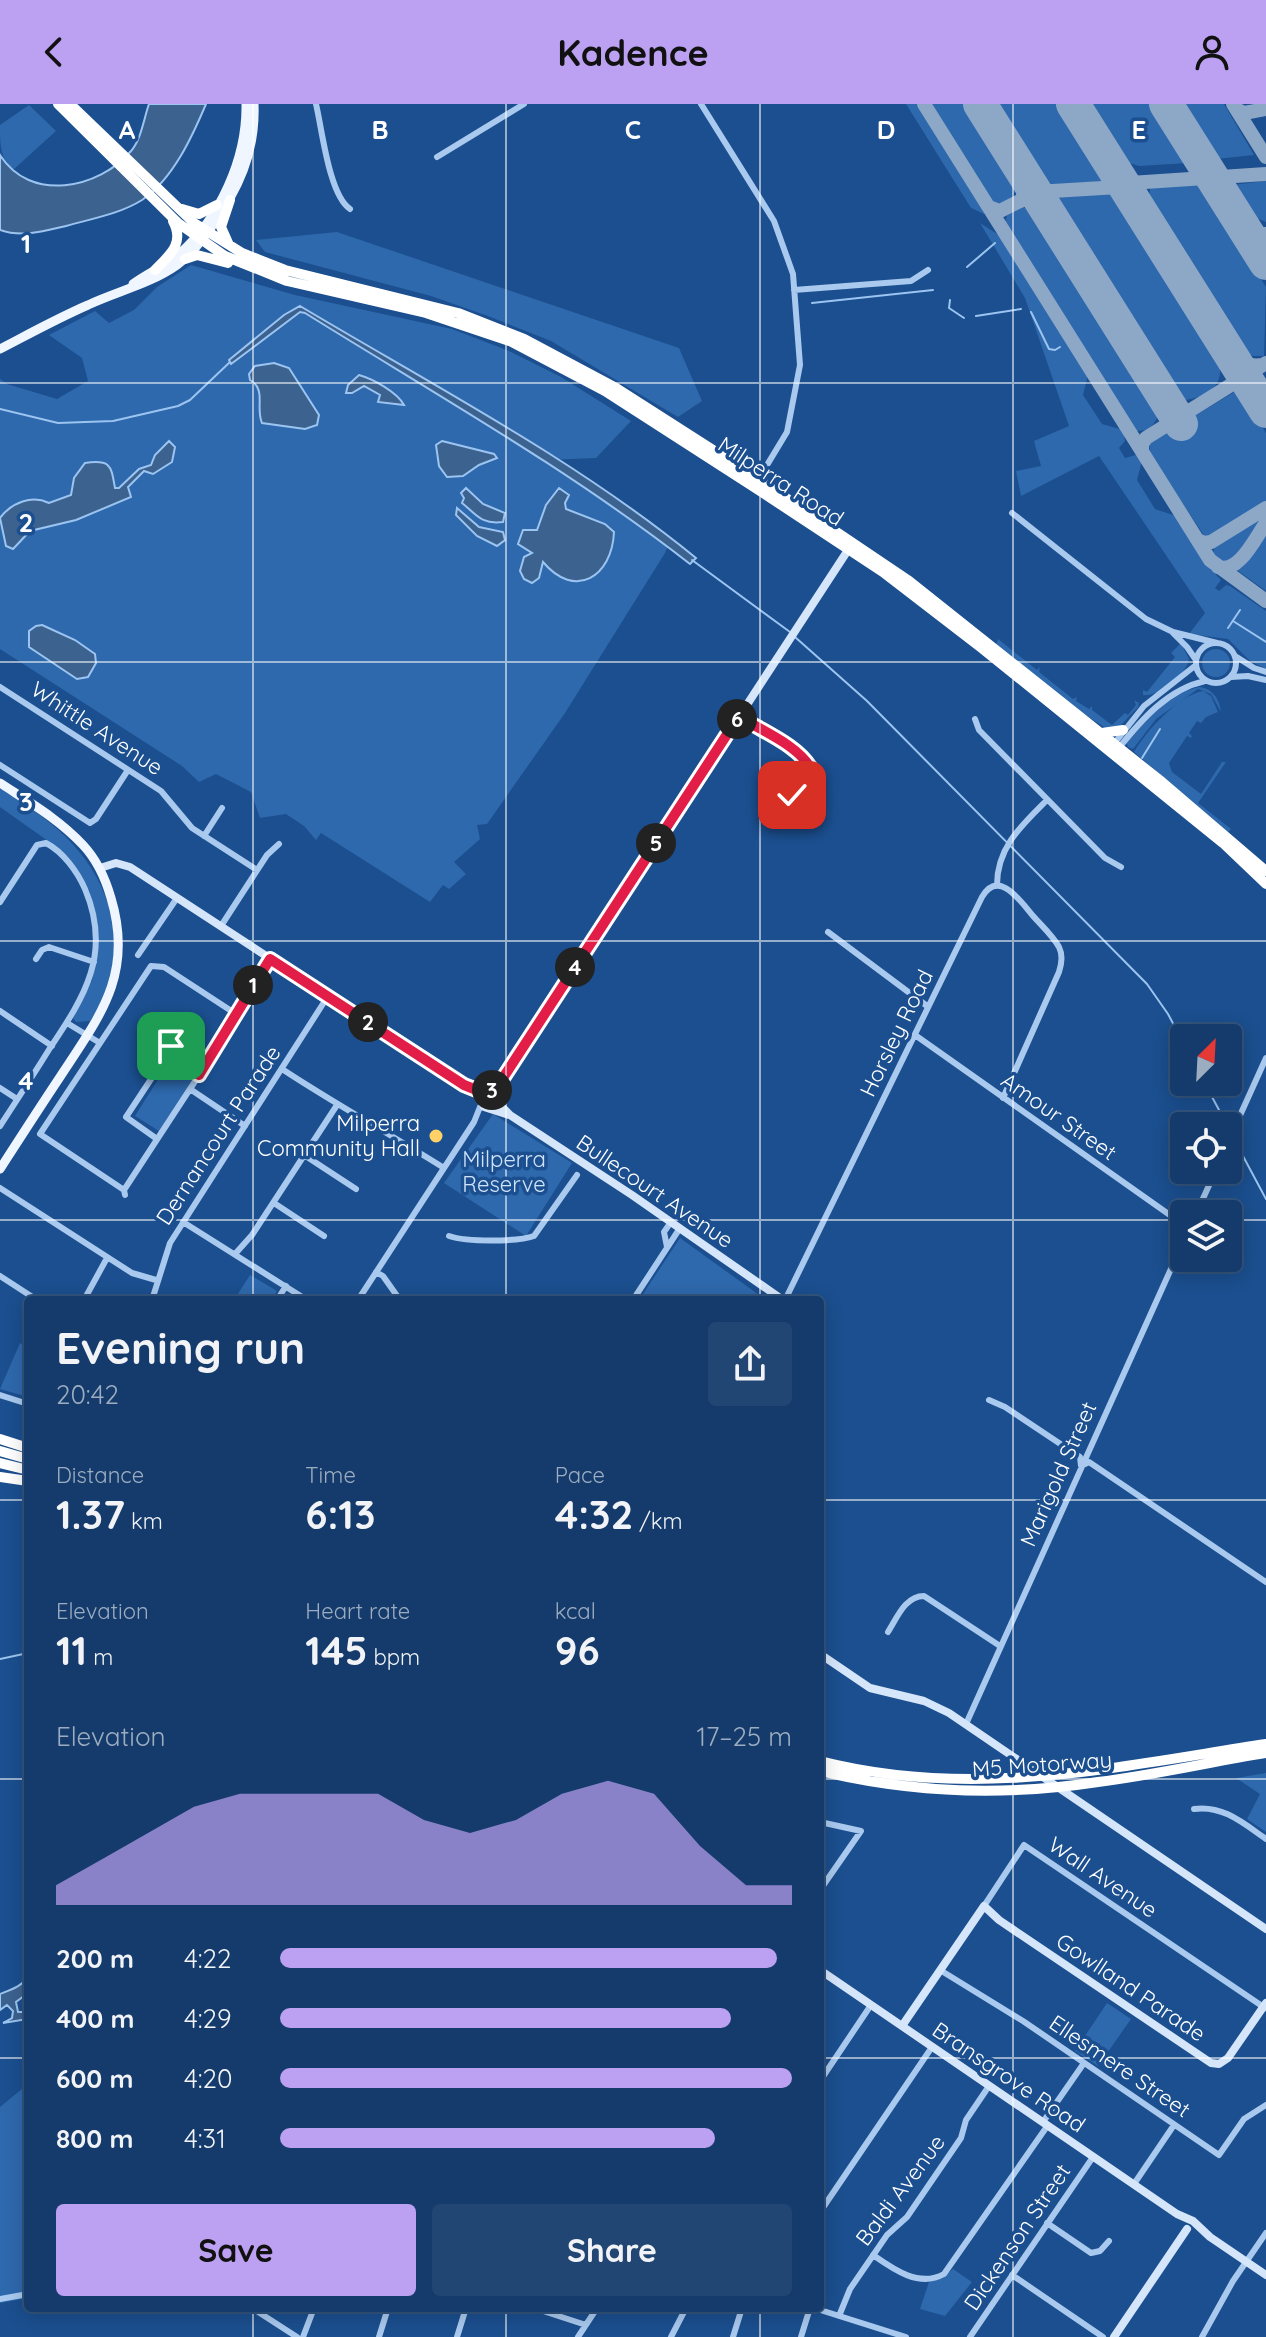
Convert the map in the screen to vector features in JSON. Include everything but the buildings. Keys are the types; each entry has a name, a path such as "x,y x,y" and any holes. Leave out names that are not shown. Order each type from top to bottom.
{"highway":[{"path":"62,105 201,235"},
{"path":"230,200 221,227 230,247"},
{"path":"172,210 199,214 217,205"},
{"path":"155,270 172,253 179,238 172,210"},
{"name":"Milperra Road","path":"201,235 274,267 429,305 524,339 616,388 851,546 1241,848 1266,871"},
{"name":"Milperra Road","path":"201,235 238,264 261,273 426,313 512,342 605,391 757,483"},
{"path":"185,259 200,255 261,273"},
{"name":"Milperra Road","path":"851,546 900,574 1102,733 1114,749 1266,884"},
{"path":"1102,733 1123,730"},
{"path":"0,1439 24,1447"},
{"path":"0,1451 24,1458"},
{"path":"0,1463 24,1469"},
{"path":"0,1477 24,1480"},
{"name":"M5 Motorway","path":"824,1762 926,1778 1013,1780 1266,1744"},
{"name":"M5 Motorway","path":"824,1772 919,1788 999,1790 1095,1783 1266,1753"}],"main road":[{"path":"0,349 85,306 155,278 185,259 217,205 240,155 246,104"},
{"path":"127,288 176,257 201,235 230,200 249,157 254,104"},
{"path":"489,1101 851,546"},
{"path":"0,783 64,826 100,868 117,916 119,955 110,994 0,1169"},
{"name":"Bullecourt Avenue","path":"100,868 121,863 177,898 489,1101 780,1296"},
{"path":"824,1657 870,1688 932,1703 1266,1929"},
{"name":"Gowlland Parade","path":"981,1911 1213,2063 1228,2058 1265,2006"},
{"name":"Wall Avenue","path":"902,2026 981,1911"},
{"name":"Bransgrove Road","path":"824,1973 1134,2184 1190,2226"},
{"path":"1114,2337 1190,2226 1266,2275"}],"street":[{"path":"316,104 336,190 343,204 350,209"},
{"path":"437,157 524,104"},
{"path":"701,104 774,221 790,260 800,365 787,432 757,483"},
{"path":"794,290 911,281 928,270"},
{"path":"1012,513 1139,615 1173,632 1228,647 1235,656 1266,672"},
{"path":"1173,632 1206,681"},
{"path":"1114,749 1123,730 1144,706 1196,662 1201,649 1217,643"},
{"path":"1231,677 1236,667 1235,656"},
{"path":"1114,749 1155,708 1185,689 1206,681 1219,683 1231,677 1248,676 1266,680"},
{"name":"Whittle Avenue","path":"0,687 165,794 188,824 257,870"},
{"path":"739,716 798,754 810,767 807,779 792,795"},
{"path":"975,719 979,730 1047,800 1105,858 1121,867"},
{"path":"0,765 90,823 96,819 128,770"},
{"path":"1003,1098 1062,962 1059,947 1052,937 1013,892 997,885 999,865 1012,836 1047,800"},
{"path":"204,836 222,808"},
{"path":"0,902 36,847 46,843 63,857 86,892 96,929 94,962 86,989 0,1126"},
{"path":"221,926 257,870 279,844"},
{"name":"Horsley Road","path":"785,1296 984,894 997,885"},
{"path":"138,955 177,898"},
{"path":"828,932 927,1006"},
{"path":"36,959 42,950 49,947 94,962"},
{"path":"236,1014 157,964 147,970 40,1134 124,1193 199,1075 270,959"},
{"name":"Dernancourt Parade","path":"153,1296 166,1252 183,1222 328,996"},
{"path":"0,1011 52,1046"},
{"path":"67,1023 100,1043"},
{"name":"Amour Street","path":"915,1035 1170,1215"},
{"path":"171,1046 171,1055"},
{"path":"171,1055 199,1075"},
{"path":"157,1139 126,1117 165,1058 171,1055"},
{"path":"1242,1112 1266,1058"},
{"path":"282,1069 444,1168"},
{"path":"0,1088 17,1099"},
{"path":"190,1089 245,1126"},
{"path":"361,1296 489,1101"},
{"path":"235,1254 274,1203 337,1105"},
{"path":"304,1155 356,1189"},
{"path":"449,1236 484,1242 534,1236 577,1175"},
{"path":"0,1188 132,1273 156,1280"},
{"path":"274,1203 324,1236"},
{"path":"183,1222 301,1296"},
{"path":"667,1247 664,1232 671,1222"},
{"path":"636,1296 680,1228"},
{"path":"86,1296 107,1258"},
{"name":"Marigold Street","path":"966,1724 1170,1271"},
{"path":"376,1272 383,1276 397,1296"},
{"path":"0,1276 31,1296"},
{"path":"280,1296 286,1286"},
{"path":"0,1395 24,1403"},
{"path":"989,1400 1005,1407 1080,1457 1081,1466 1089,1462 1266,1581"},
{"path":"888,1632 907,1603 912,1598 924,1596 1000,1646"},
{"path":"1194,1809 1226,1813 1266,1839"},
{"path":"824,1823 861,1831 824,1884"},
{"name":"Wall Avenue","path":"981,1911 1024,1845 1265,2006"},
{"name":"Ellesmere Street","path":"940,1970 1017,2018 1219,2155 1244,2119 1266,2105"},
{"path":"824,2075 871,2005"},
{"path":"824,2206 932,2047"},
{"path":"873,2255 897,2271 920,2278 931,2279 944,2274 1084,2063"},
{"name":"Baldi Avenue","path":"839,2316 847,2294 890,2232 905,2220 925,2192 961,2138 966,2120 989,2086"},
{"path":"1134,2184 1174,2125"},
{"name":"Dickenson Street","path":"970,2337 1093,2157"},
{"path":"1047,2223 1091,2253 1100,2251 1109,2241"},
{"path":"1205,2336 1230,2285 1266,2233"},
{"path":"1012,2275 1103,2337"},
{"path":"0,2299 24,2295"},
{"path":"258,2312 297,2337"},
{"path":"303,2337 312,2312"},
{"path":"379,2337 387,2312"},
{"path":"457,2337 465,2312"},
{"path":"546,2312 586,2325"},
{"path":"578,2337 594,2312"},
{"path":"671,2337 684,2312"},
{"path":"733,2337 741,2312"},
{"path":"801,2337 810,2312"},
{"path":"824,2312 906,2337"},
{"path":"869,2337 872,2326"}],"green space":[{"path":"906,104 918,104 986,212 984,214 971,208"},
{"path":"930,104 970,104 1015,176 1016,189 1009,199 1001,204 990,200"},
{"path":"991,104 1060,104 1105,181 1051,185 1041,182"},
{"path":"1087,104 1151,104 1188,163 1139,166 1126,162"},
{"path":"1182,104 1224,104 1254,155 1216,159"},
{"path":"29,105 56,131 13,170 3,156 0,125"},
{"path":"1266,181 1266,222 1251,216 1232,185"},
{"path":"1202,184 1266,287 1264,356 1253,356 1241,350 1149,203 1150,188"},
{"path":"1115,192 1219,357 1218,382 1202,396 1184,400 1172,393 1054,204 1060,195"},
{"path":"1020,207 1032,209 1041,217 1155,399 1157,417 1146,430 1137,431 1132,425 1005,223 1008,212"},
{"path":"980,223 1002,237 1088,375 1083,395 1102,424 1123,430 1125,441 1119,448 1125,458 1136,455 1142,461 1137,480 1155,509 1176,516 1207,565 1221,580 1215,588 1219,591 1226,585 1230,586 1266,611 1266,669 1250,661 1228,639 1189,634 1205,613 1099,456 1021,496 1016,471 1041,466 1034,441 1069,426 1025,298"},
{"path":"337,232 679,348 702,401 678,417 551,341 431,296 265,252 256,240"},
{"path":"191,265 295,295 452,329 509,351 561,377 631,421 596,458 546,460 669,543 665,553 565,713 487,824 477,825 480,839 454,862 466,874 449,889 443,885 430,902 321,833 316,840 304,826 286,814 260,818 251,792 216,774 199,782 182,766 0,649 0,379 7,384 57,399 88,381 82,358 49,335 95,311 109,323 134,310 157,287"},
{"path":"1239,389 1266,433 1266,503 1212,537 1205,537 1149,453 1150,443"},
{"path":"1266,513 1233,562 1224,563 1217,559 1213,554 1215,545"},
{"path":"1266,530 1266,591 1237,570"},
{"path":"998,639 1037,670 1040,667 1039,672 1073,699 1077,697 1076,701 1089,709 1092,706 1092,710 1112,725 1125,713 1128,715 1136,705 1134,700 1139,703 1138,707 1121,725 1107,729 1073,707 996,645"},
{"path":"1181,643 1189,659 1183,672 1164,689 1143,695 1143,690 1147,692 1175,657 1171,653"},
{"path":"1216,649 1226,653 1230,663 1226,673 1216,677 1206,673 1202,663 1206,653"},
{"path":"1199,687 1214,695 1221,712 1211,694 1198,689 1156,719 1133,749 1128,747 1126,742 1159,709 1178,695"},
{"path":"1203,691 1211,696 1218,712 1201,723 1197,721 1189,733 1191,738 1187,736 1169,763 1172,772 1201,794 1222,762 1226,762 1198,803 1231,829 1228,832 1134,752 1164,715 1184,699"},
{"path":"0,789 57,829 79,851 96,876 108,903 114,931 113,961 105,991 90,1021 76,1022 73,1018 92,981 98,952 97,920 89,890 62,851 0,807"},
{"path":"169,1062 193,1079 159,1131 135,1116"},
{"name":"Milperra Reserve","path":"493,1114 572,1163 526,1236 444,1183"},
{"path":"680,1238 760,1296 642,1296"},
{"path":"250,1275 277,1291 274,1296 237,1296"},
{"path":"20,1343 24,1346 24,1396 0,1389"},
{"path":"1266,1773 1266,1832 1247,1819 1260,1794 1236,1778"},
{"path":"1107,2003 1131,2019 1098,2066 1075,2051"},
{"path":"24,2087 24,2299 0,2303 0,2107"},
{"path":"953,2269 972,2282 945,2316 920,2309 929,2282 943,2278"}],"shaded area":[{"path":"149,104 206,104 180,156 153,191 124,209 66,226 25,234 0,230 0,155 13,170 29,180 46,185 83,182 117,164 131,151 140,135"},
{"path":"300,306 553,456 650,522 696,558 690,564 550,465 305,313 300,312 231,364 229,360 284,315"},
{"path":"274,363 289,368 319,415 317,425 305,429 262,423 258,389 249,374 255,366"},
{"path":"359,375 396,395 404,405 378,402 380,395 364,386 346,393 348,385"},
{"path":"169,441 175,447 172,462 153,474 144,471 128,487 131,497 76,520 30,531 13,549 6,546 0,518 10,508 29,500 49,503 71,495 74,478 85,463 101,462 109,466 115,488 119,488 139,469 151,465 155,455"},
{"path":"442,441 494,454 497,458 463,476 447,477 439,466 436,445"},
{"path":"466,488 483,504 505,513 503,522 484,520 475,515 462,503 464,498 461,493"},
{"path":"559,488 569,495 566,509 605,524 614,532 612,548 607,561 590,578 567,580 543,562 539,578 532,583 524,579 520,571 524,557 532,553 518,544 523,530 537,530 546,505"},
{"path":"457,508 479,527 503,532 505,540 497,546 477,536 456,515"},
{"path":"42,625 75,640 95,654 96,663 88,677 77,679 29,647 29,631"},
{"path":"24,1981 24,1996 16,2002 18,2012 24,2012 24,2020 3,2023 12,2018 13,2011 7,2005 0,2010 0,1994"}],"waterway":[{"path":"967,267 995,243"},
{"path":"812,303 933,290"},
{"path":"950,300 949,308 964,318"},
{"path":"976,316 1021,309"},
{"path":"1031,312 1049,349 1060,347"},
{"path":"0,409 58,423 113,421 178,406 190,400 230,362"},
{"path":"692,560 790,632"},
{"path":"1228,628 1240,610"},
{"path":"1233,621 1266,642"},
{"path":"795,637 867,701 1147,984 1173,1024"},
{"path":"1142,758 1160,729"},
{"path":"1212,1096 1220,1112"},
{"path":"1242,1154 1266,1199"},
{"path":"0,1659 24,1654"}],"taxiway":[{"path":"924,104 1210,560 1266,601"},
{"path":"1169,104 1208,169 1221,177"},
{"path":"1233,104 1266,157"},
{"path":"1236,109 1244,113 1266,109"},
{"path":"1094,137 1119,176 1130,183 1266,174"},
{"path":"1015,159 1027,183 1022,198"},
{"path":"1036,192 1119,187 1129,194 1154,233"},
{"path":"989,207 1000,211 1031,198 1054,222"},
{"path":"1225,198 1246,227 1266,234"},
{"path":"1150,225 1164,249"},
{"path":"1266,238 1263,251 1266,261"},
{"path":"1206,316 1235,357 1252,365 1262,365"},
{"path":"1142,451 1146,438 1266,363"},
{"path":"1198,540 1211,542 1266,508"},
{"path":"1218,567 1226,568 1240,560 1266,523"}],"runway":[{"path":"980,104 1181,424"},
{"path":"1073,104 1266,411"},
{"path":"1166,104 1266,263"}],"place":[{"name":"Milperra Community Hall","path":"436,1136"}],"route":[{"path":"171,1046 171,1055 199,1075 270,959 464,1085 489,1095 739,716 804,758 810,767 809,774 792,795"}]}
